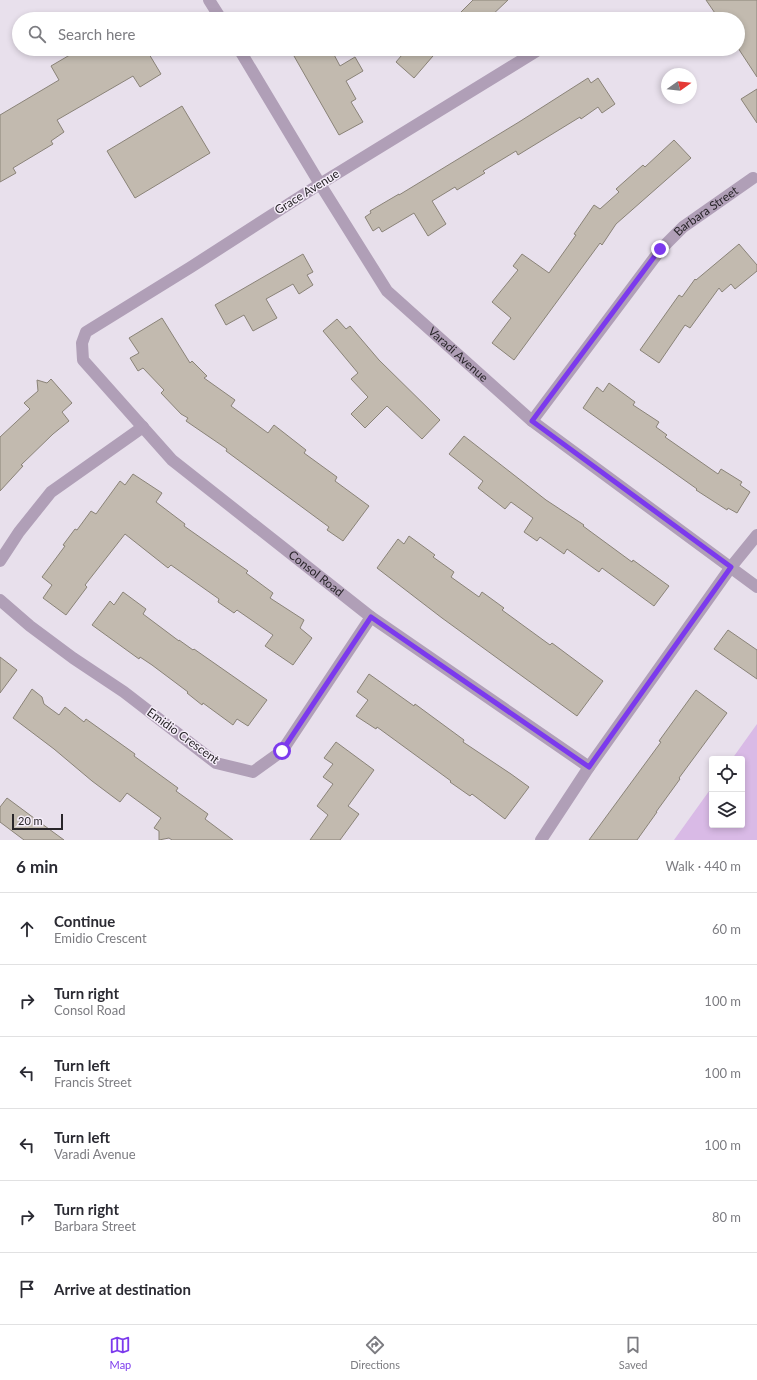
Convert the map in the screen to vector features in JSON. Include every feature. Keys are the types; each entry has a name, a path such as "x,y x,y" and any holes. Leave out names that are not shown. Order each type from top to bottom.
{"street":[{"path":"209,0 217,12"},
{"name":"Varadi Avenue","path":"243,56 387,292 532,421 757,587"},
{"name":"Grace Avenue","path":"82,343 86,332 320,184 529,56"},
{"name":"Barbara Street","path":"532,421 660,249 683,227 753,178"},
{"name":"Consol Road","path":"82,343 83,360 172,460 371,617 589,767"},
{"path":"0,561 19,532 51,492 143,427"},
{"path":"541,840 589,767 731,567 757,535"},
{"name":"Emidio Crescent","path":"0,600 30,626 73,658 124,692 216,763 252,772 282,751 371,617"}],"shaded area":[{"path":"757,724 757,840 674,840 709,791 709,828 745,828 745,756 734,756"}],"building":[{"path":"473,0 508,0 495,12 461,12"},
{"path":"706,0 757,0 757,77 743,56 745,56 745,12 714,12"},
{"path":"68,56 150,56 161,74 140,87 133,76 57,120 64,132 51,141 53,144 13,168 16,173 0,182 0,115 59,80 51,66"},
{"path":"294,56 335,56 340,66 355,57 363,71 346,81 356,99 351,102 363,122 339,135"},
{"path":"401,56 433,56 414,78 396,62"},
{"path":"588,78 591,83 598,78 615,104 602,113 598,107 581,119 580,117 518,155 516,151 483,171 485,173 457,190 455,187 432,201 446,224 428,236 414,213 382,232 379,227 373,231 365,217 371,213 370,211 519,122"},
{"path":"757,89 757,123 741,99"},
{"path":"182,106 210,153 135,198 107,151"},
{"path":"674,140 691,158 616,224 602,245 600,243 514,360 492,343 511,318 492,302 518,270 513,266 522,254 549,273 576,235 574,234 594,205 600,209 619,192 616,189 643,165 645,167"},
{"path":"739,244 757,265 757,271 735,289 731,284 722,292 719,288 690,328 685,325 659,363 640,350 679,295 682,297 695,279 696,280"},
{"path":"303,254 313,272 307,275 313,285 299,294 293,284 266,299 277,318 253,331 244,315 226,325 215,305"},
{"path":"162,318 190,363 192,361 207,376 204,378 235,400 231,406 268,433 274,425 306,450 304,453 337,477 335,481 369,506 343,541 327,530 329,527 226,451 227,449 186,421 188,418 181,414 161,393 164,390 143,368 138,371 130,358 139,353 129,338"},
{"path":"337,319 346,329 350,326 379,360 440,420 422,439 387,406 365,428 351,414 368,397 351,379 358,373 323,331"},
{"path":"51,379 72,403 62,412 69,421 53,434 21,465 23,466 0,491 0,437 30,409 24,403 38,391 37,380 47,383"},
{"path":"609,383 635,402 633,405 659,422 656,427 667,435 665,437 718,474 721,469 742,482 740,485 750,492 737,513 728,508 727,510 696,490 697,489 583,408 597,387 603,392"},
{"path":"464,436 546,500 584,525 583,526 632,562 633,560 669,586 654,606 602,568 599,572 567,549 564,554 540,537 537,541 524,532 533,518 511,502 505,509 478,488 483,481 449,454"},
{"path":"133,474 162,493 156,502 185,524 184,526 248,571 246,573 273,593 270,598 304,620 300,628 312,638 293,665 265,646 273,635 237,610 234,613 218,602 219,599 171,565 168,568 125,534 85,585 87,587 66,615 43,598 52,585 42,577 65,546 63,545 75,529 77,530 91,511 96,514 120,481 125,485"},
{"path":"409,536 435,555 433,557 454,572 451,577 479,597 482,592 504,608 502,610 550,645 552,643 603,681 577,716 442,618 377,568 398,539 404,544"},
{"path":"123,592 146,609 143,614 179,641 193,650 194,649 267,700 248,726 237,719 233,725 203,703 202,705 187,693 188,692 152,665 140,657 139,659 92,625 110,601 114,605"},
{"path":"728,630 757,650 757,679 714,649"},
{"path":"0,657 17,670 0,693"},
{"path":"369,674 414,706 415,704 464,740 463,742 529,787 505,819 472,794 470,796 450,782 451,781 377,727 376,729 356,716 368,700 357,692"},
{"path":"32,689 42,697 44,704 59,715 65,707 84,722 86,719 135,754 134,756 178,788 176,791 208,814 205,819 233,840 172,840 169,838 159,840 159,831 154,828 161,818 127,793 120,802 13,718"},
{"path":"696,690 727,713 679,778 680,779 657,812 637,840 589,840 661,742 659,741"},
{"path":"336,742 374,770 348,806 359,814 340,840 310,840 328,815 317,806 333,784 323,777 333,764 324,758"},
{"path":"7,798 64,840 24,840 0,822 0,807"}],"route":[{"path":"282,751 371,617 589,767 731,567 532,421 660,249"}]}
